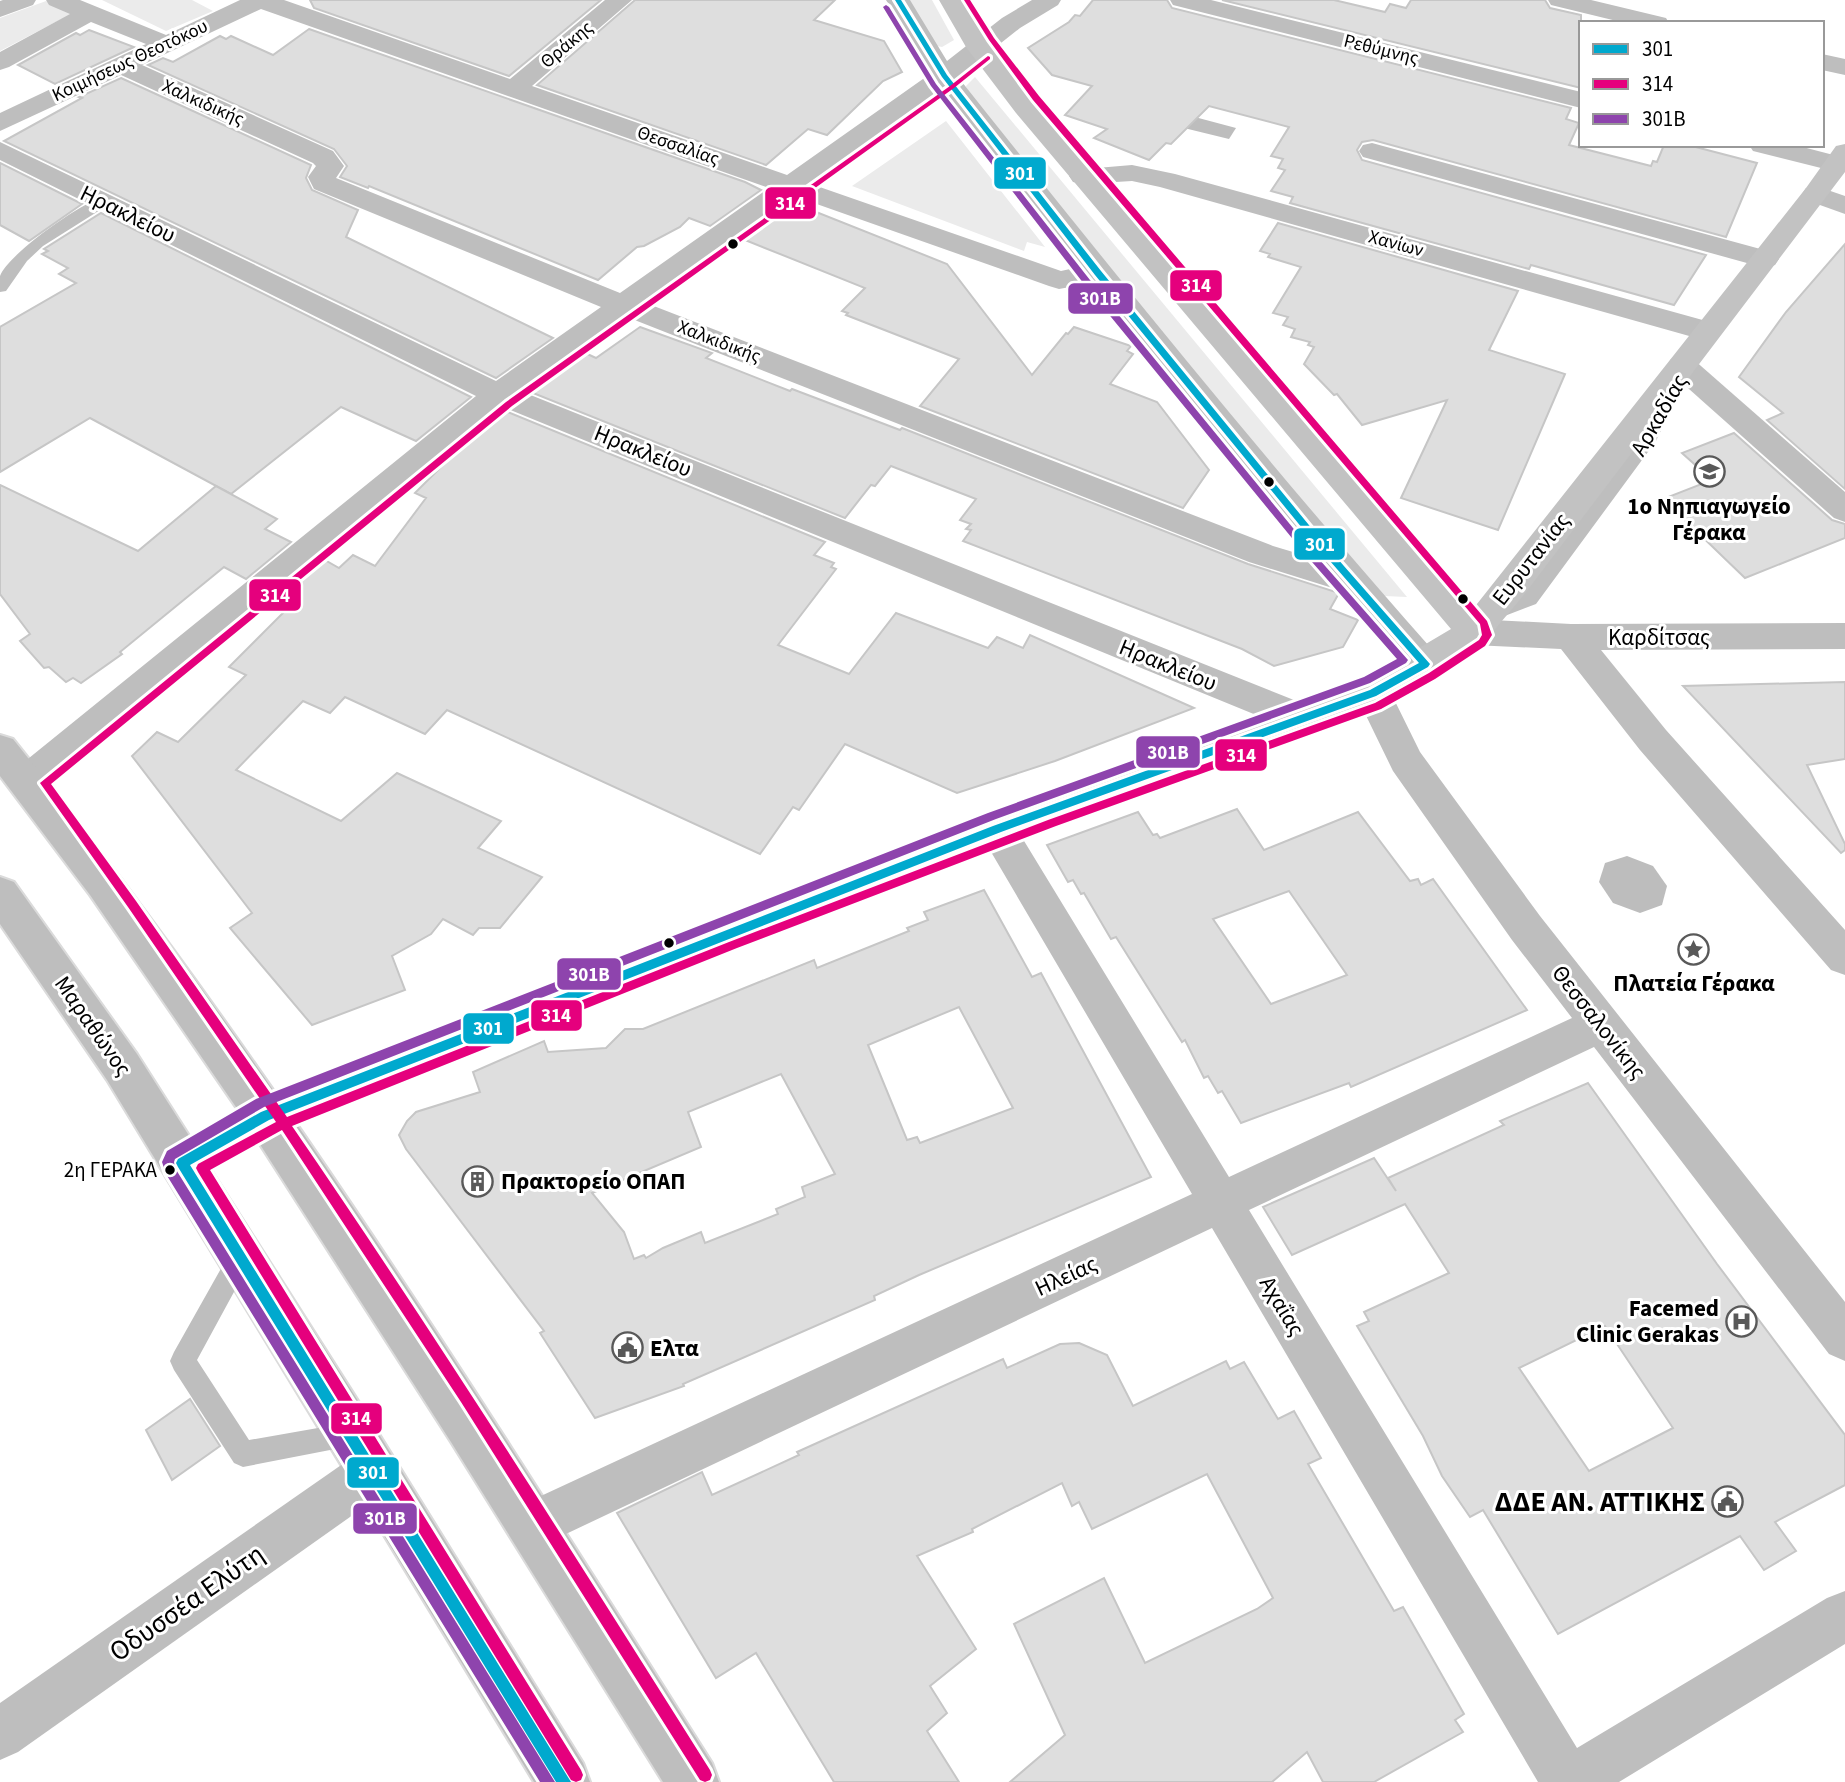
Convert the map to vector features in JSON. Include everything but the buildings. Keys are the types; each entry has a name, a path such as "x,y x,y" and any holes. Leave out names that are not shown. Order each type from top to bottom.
{"street":[{"path":"0,9 24,0"},
{"path":"58,0 167,44"},
{"name":"Θράκης","path":"513,89 620,0"},
{"path":"898,0 944,76 1098,273 1352,582 1425,664"},
{"path":"951,0 979,47 1083,176 1482,621"},
{"path":"26,782 500,393 621,304 944,76 979,47 1049,0"},
{"name":"Ρεθύμνης","path":"1182,0 1579,99"},
{"path":"1560,0 1649,21"},
{"name":"Θεσσαλίας","path":"245,2 513,89 791,184 1059,280 1098,273"},
{"name":"Κοιμήσεως Θεοτόκου","path":"0,123 167,44 245,2"},
{"path":"0,62 92,12"},
{"path":"1824,62 1845,67"},
{"name":"Χαλκιδικής","path":"122,66 323,157 330,166 322,177 324,183 621,304 1261,554 1352,582"},
{"path":"1774,147 1841,158"},
{"name":"Ηρακλείου","path":"0,150 456,375 1301,719"},
{"path":"1372,151 1765,259"},
{"name":"Ευρυτανίας","path":"265,1116 997,829 1373,693 1425,664 1482,621 1816,194 1841,158"},
{"name":"Χανίων","path":"1083,176 1132,173 1166,180 1707,331"},
{"path":"1816,194 1845,206"},
{"name":"Αρκαδίας","path":"1682,366 1845,510"},
{"name":"Καρδίτσας","path":"1482,621 1571,637 1845,636"},
{"path":"1571,637 1653,740 1845,958"},
{"name":"Θεσσαλονίκης","path":"1373,693 1406,761 1599,1025 1845,1338"},
{"path":"0,749 112,896 265,1116 532,1525 694,1782"},
{"name":"Αχαΐας","path":"997,829 1569,1782"},
{"name":"Μαραθώνος","path":"0,893 122,1067 564,1782"},
{"name":"Ηλείας","path":"532,1525 1599,1025"},
{"path":"182,1163 265,1116"},
{"name":"Οδυσσέα Ελύτη","path":"0,1734 363,1453"},
{"path":"1569,1782 1845,1616"}],"lane":[{"path":"0,287 21,258 38,243 103,202"},
{"path":"241,1257 183,1361 243,1454 363,1453"}],"shaded area":[{"path":"102,0 192,0 213,11 166,31"},
{"path":"908,0 932,0 954,40 942,47 937,46"},
{"path":"46,1 73,13 0,51 0,18"},
{"path":"975,77 1407,597 1384,596 1366,584 967,92 966,86"},
{"path":"1191,116 1236,128 1229,139 1184,128"},
{"path":"946,121 1045,247 1027,242 1024,251 852,186"},
{"path":"1627,856 1653,866 1667,886 1662,905 1640,913 1613,903 1599,882 1605,863"}],"transit line":[{"name":"301","path":"898,0 944,76 1098,273 1319,543 1425,664"},
{"name":"314","path":"576,1775 202,1168 271,1129 733,945 1052,823 1378,706 1432,676 1482,643 1487,635 1484,623 1036,98 991,39 967,0"},
{"name":"301B","path":"548,1782 170,1170 168,1162 171,1155 260,1103 992,816 1367,680 1403,660 1308,552 1087,282 933,85 886,7"},
{"name":"314","path":"705,1775 384,1273 218,1026 45,783 509,404 952,87 988,58"},
{"name":"301","path":"182,1163 265,1116 997,829 1373,693 1425,664"},
{"name":"301","path":"182,1163 564,1782"}],"place":[{"name":"1ο Νηπιαγωγείο Γέρακα","path":"1709,472"},
{"name":"Πλατεία Γέρακα","path":"1694,949"},
{"name":"2η ΓΕΡΑΚΑ","path":"170,1170"},
{"name":"Πρακτορείο ΟΠΑΠ","path":"478,1181"},
{"name":"Facemed Clinic Gerakas","path":"1742,1321"},
{"name":"Ελτα","path":"627,1348"},
{"name":"ΔΔΕ ΑΝ. ΑΤΤΙΚΗΣ","path":"1728,1502"}]}
